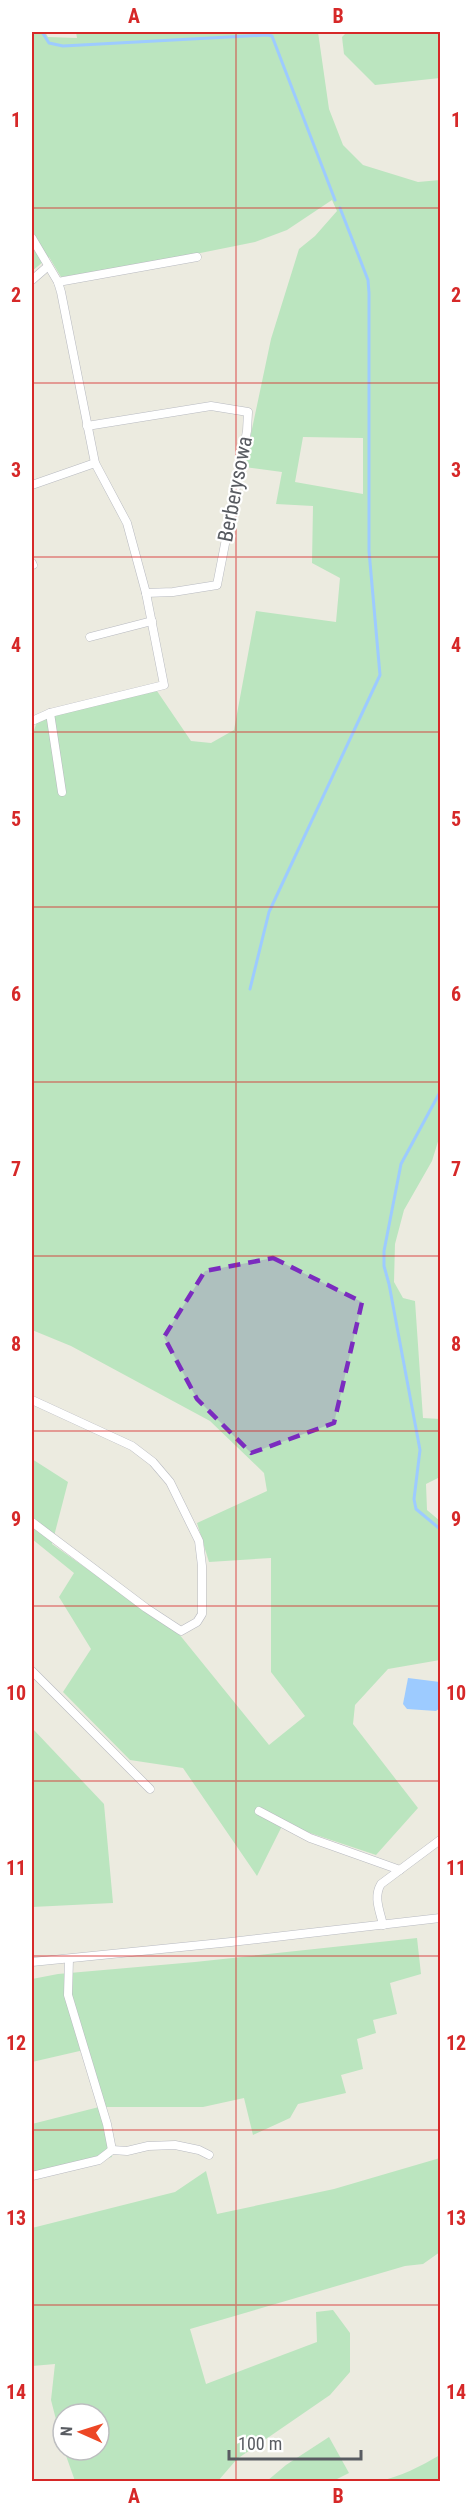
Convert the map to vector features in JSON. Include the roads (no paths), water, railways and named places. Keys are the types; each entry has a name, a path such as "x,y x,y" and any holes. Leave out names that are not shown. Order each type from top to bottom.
{"street":[{"path":"32,238 58,282 95,463 127,523 146,593 164,685 50,712 32,721"},
{"path":"58,282 197,257"},
{"path":"32,280 48,267"},
{"name":"Berberysowa","path":"87,426 211,406 248,412 247,431 217,585 174,592 146,593"},
{"path":"32,486 95,463"},
{"path":"90,637 152,621"},
{"path":"50,712 62,792"},
{"path":"32,1400 132,1446 153,1462 170,1482 199,1541 202,1566 202,1614 197,1622 182,1631 146,1608 32,1522"},
{"path":"32,1671 150,1789"},
{"path":"259,1811 310,1838 400,1870"},
{"path":"383,1925 377,1891 381,1884 441,1840"},
{"path":"32,1962 441,1918"},
{"path":"69,1959 68,1995 108,2124 112,2150"},
{"path":"32,2176 99,2160 112,2150 175,2145 199,2150 209,2155"}],"water":[{"path":"408,1678 440,1682 440,1708 436,1711 407,1709 403,1704"}],"waterway":[{"path":"42,32 49,43 63,46 272,36 335,200"},
{"path":"250,989 269,912 380,675 369,551 368,280 340,208"},
{"path":"440,1092 401,1164 384,1251 384,1266 420,1450 414,1499 416,1509 440,1529"}]}
